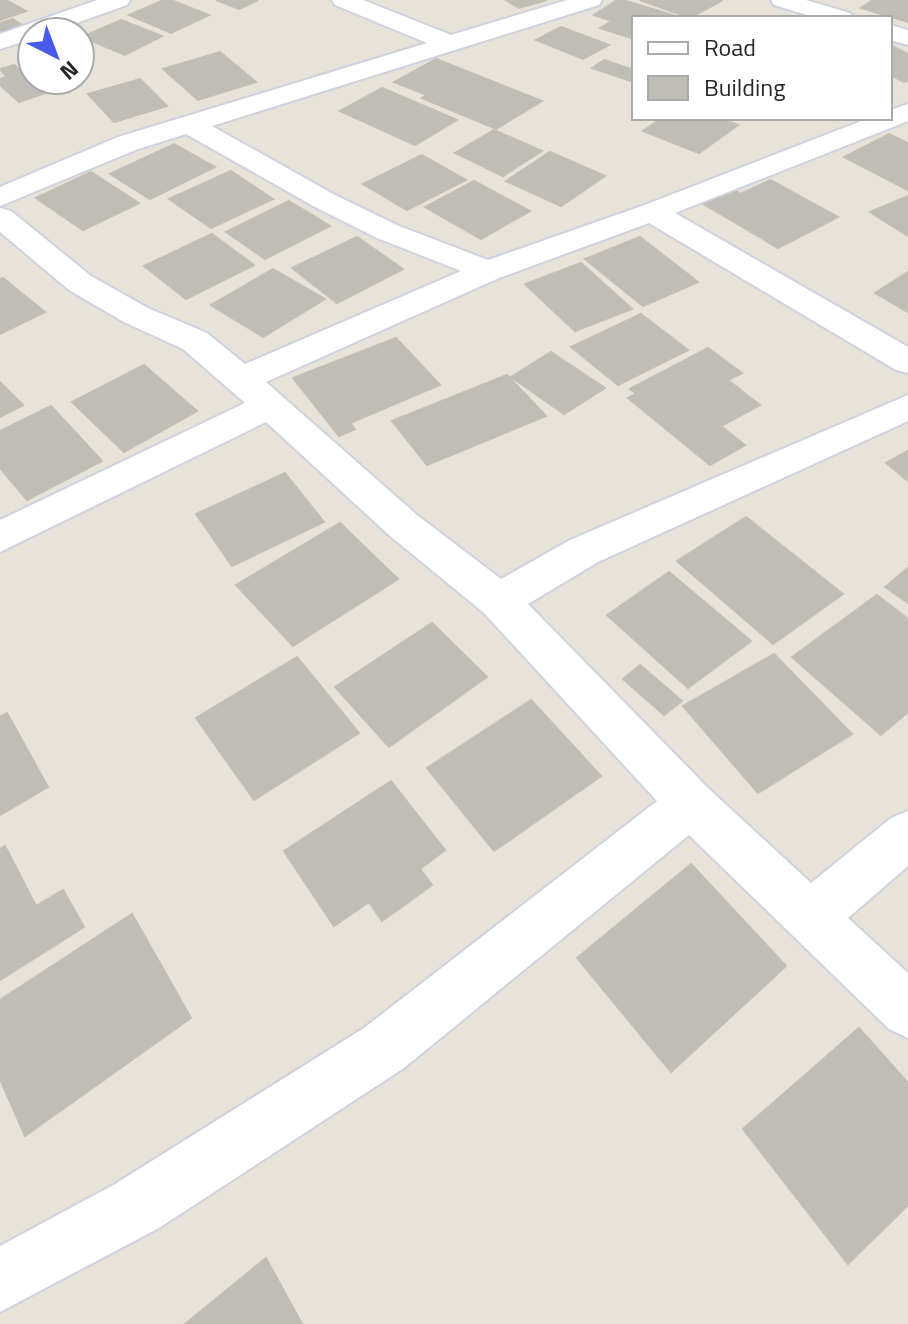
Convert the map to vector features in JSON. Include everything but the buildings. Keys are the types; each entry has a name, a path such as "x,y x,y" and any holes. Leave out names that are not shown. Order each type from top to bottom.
{"street":[{"path":"51,0 78,13"},
{"path":"0,42 119,0"},
{"path":"343,0 449,43"},
{"path":"0,197 128,143 591,0"},
{"path":"782,0 835,16"},
{"path":"0,537 255,392 488,271 652,212 888,120"},
{"path":"189,124 325,201 388,232 488,271"},
{"path":"652,212 908,362"},
{"path":"0,217 80,283 136,315 195,341 403,525 499,601 691,804 908,1010"},
{"path":"499,601 584,551 908,407"},
{"path":"0,1280 137,1206 384,1048 691,804"},
{"path":"810,917 908,834"}]}
